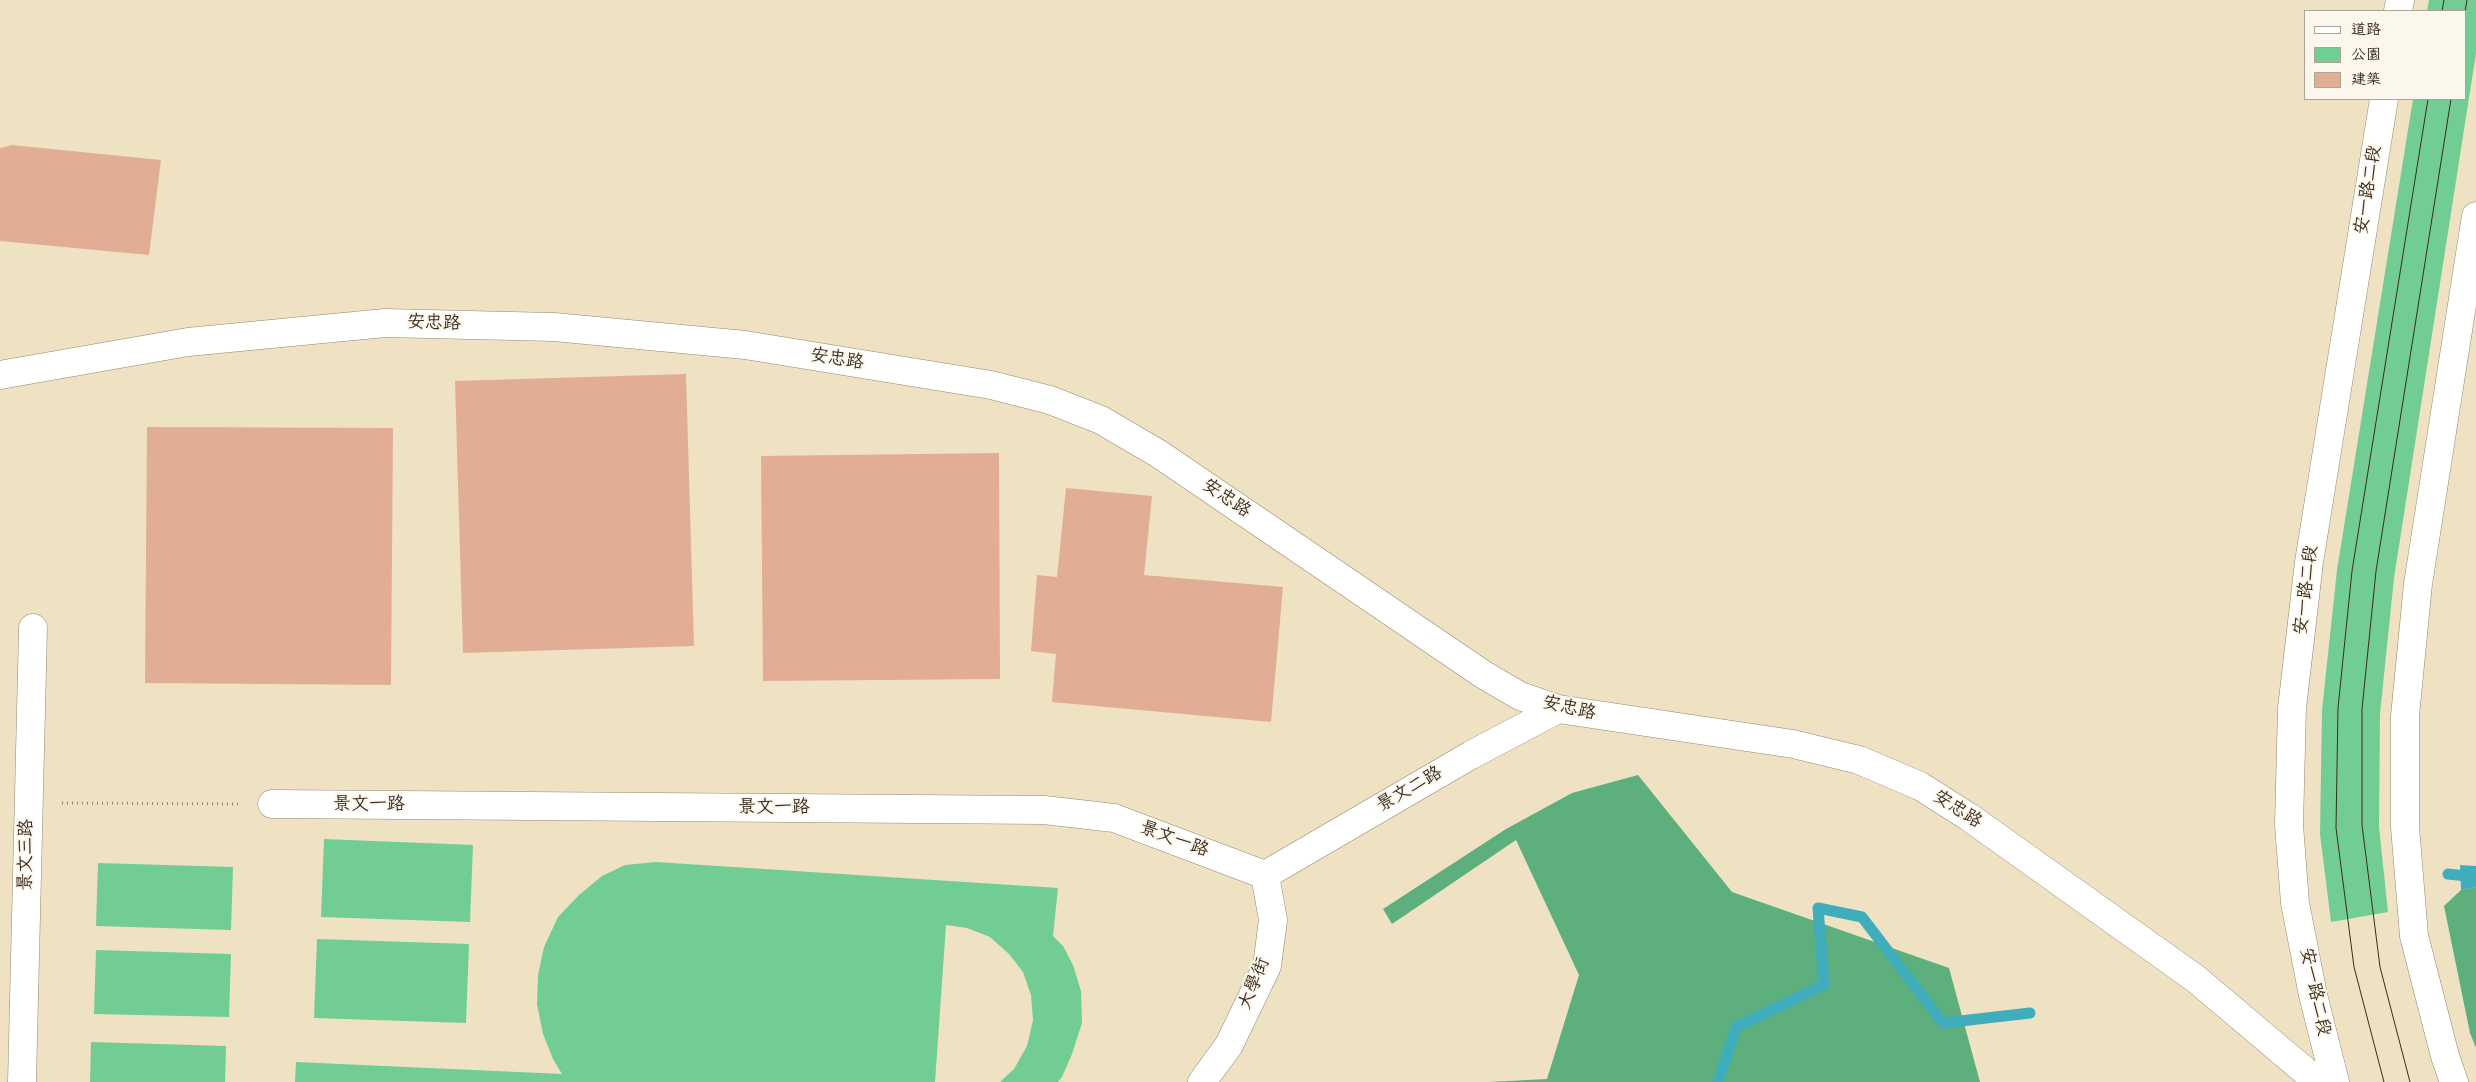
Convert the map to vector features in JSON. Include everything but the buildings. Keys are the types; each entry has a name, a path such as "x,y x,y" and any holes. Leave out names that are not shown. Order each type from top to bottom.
{"street":[{"name":"安一路二段","path":"2335,1082 2313,995 2296,903 2289,825 2292,708 2309,562 2384,100"},
{"path":"2454,1082 2444,1056 2414,936 2405,827 2405,716 2418,584 2476,216"},
{"name":"安忠路","path":"0,375 188,342 385,323 554,328 745,345 991,385 1050,400 1101,420 1159,454 1484,675 1520,696 1558,710 1793,744 1859,760 1920,786 1969,817 2196,979 2318,1082"},
{"name":"景文三路","path":"22,1082 33,628"},
{"name":"景文二路","path":"1265,875 1471,755 1558,710"},
{"name":"景文一路","path":"272,804 1044,810 1114,818 1265,875"},
{"name":"大學街","path":"1202,1082 1228,1045 1267,966 1272,920 1265,875"}],"path":[{"path":"28,803 272,804"}],"green space":[{"path":"2429,0 2476,0 2476,53 2394,578 2380,714 2379,827 2388,912 2331,922 2320,834 2322,710 2337,570 2413,100 2466,100 2466,10 2427,10"},
{"path":"1638,775 1732,892 1949,968 1980,1082 1489,1082 1547,1079 1579,975 1516,840 1392,924 1383,909 1506,829 1572,793"},
{"path":"324,839 473,845 470,922 321,917"},
{"path":"656,862 1058,888 1053,936 1063,946 1073,965 1081,991 1082,1023 1062,1077 1058,1082 1000,1082 1014,1069 1027,1046 1033,1020 1031,995 1023,972 1009,954 990,937 967,928 946,925 935,1082 295,1082 296,1062 562,1074 553,1059 543,1034 537,1004 538,975 544,947 558,917 579,895 602,876 625,865"},
{"path":"98,863 233,867 231,930 96,926"},
{"path":"2476,887 2476,1048 2470,1033 2444,906 2461,890"},
{"path":"317,939 469,944 466,1023 314,1018"},
{"path":"96,950 231,954 229,1017 94,1014"},
{"path":"91,1042 226,1046 225,1082 90,1082"}],"water":[{"path":"2460,865 2476,866 2476,887 2461,890"}],"waterway":[{"path":"2448,874 2476,877"},
{"path":"1718,1082 1736,1027 1824,985 1818,908 1862,917 1943,1023 2030,1013"}],"tram line":[{"path":"2442,10 2444,0"},
{"path":"2465,10 2467,0"},
{"path":"2384,1082 2354,967 2336,828 2338,708 2352,571 2428,100"},
{"path":"2410,1082 2380,967 2362,825 2362,709 2376,571 2451,100"}]}
